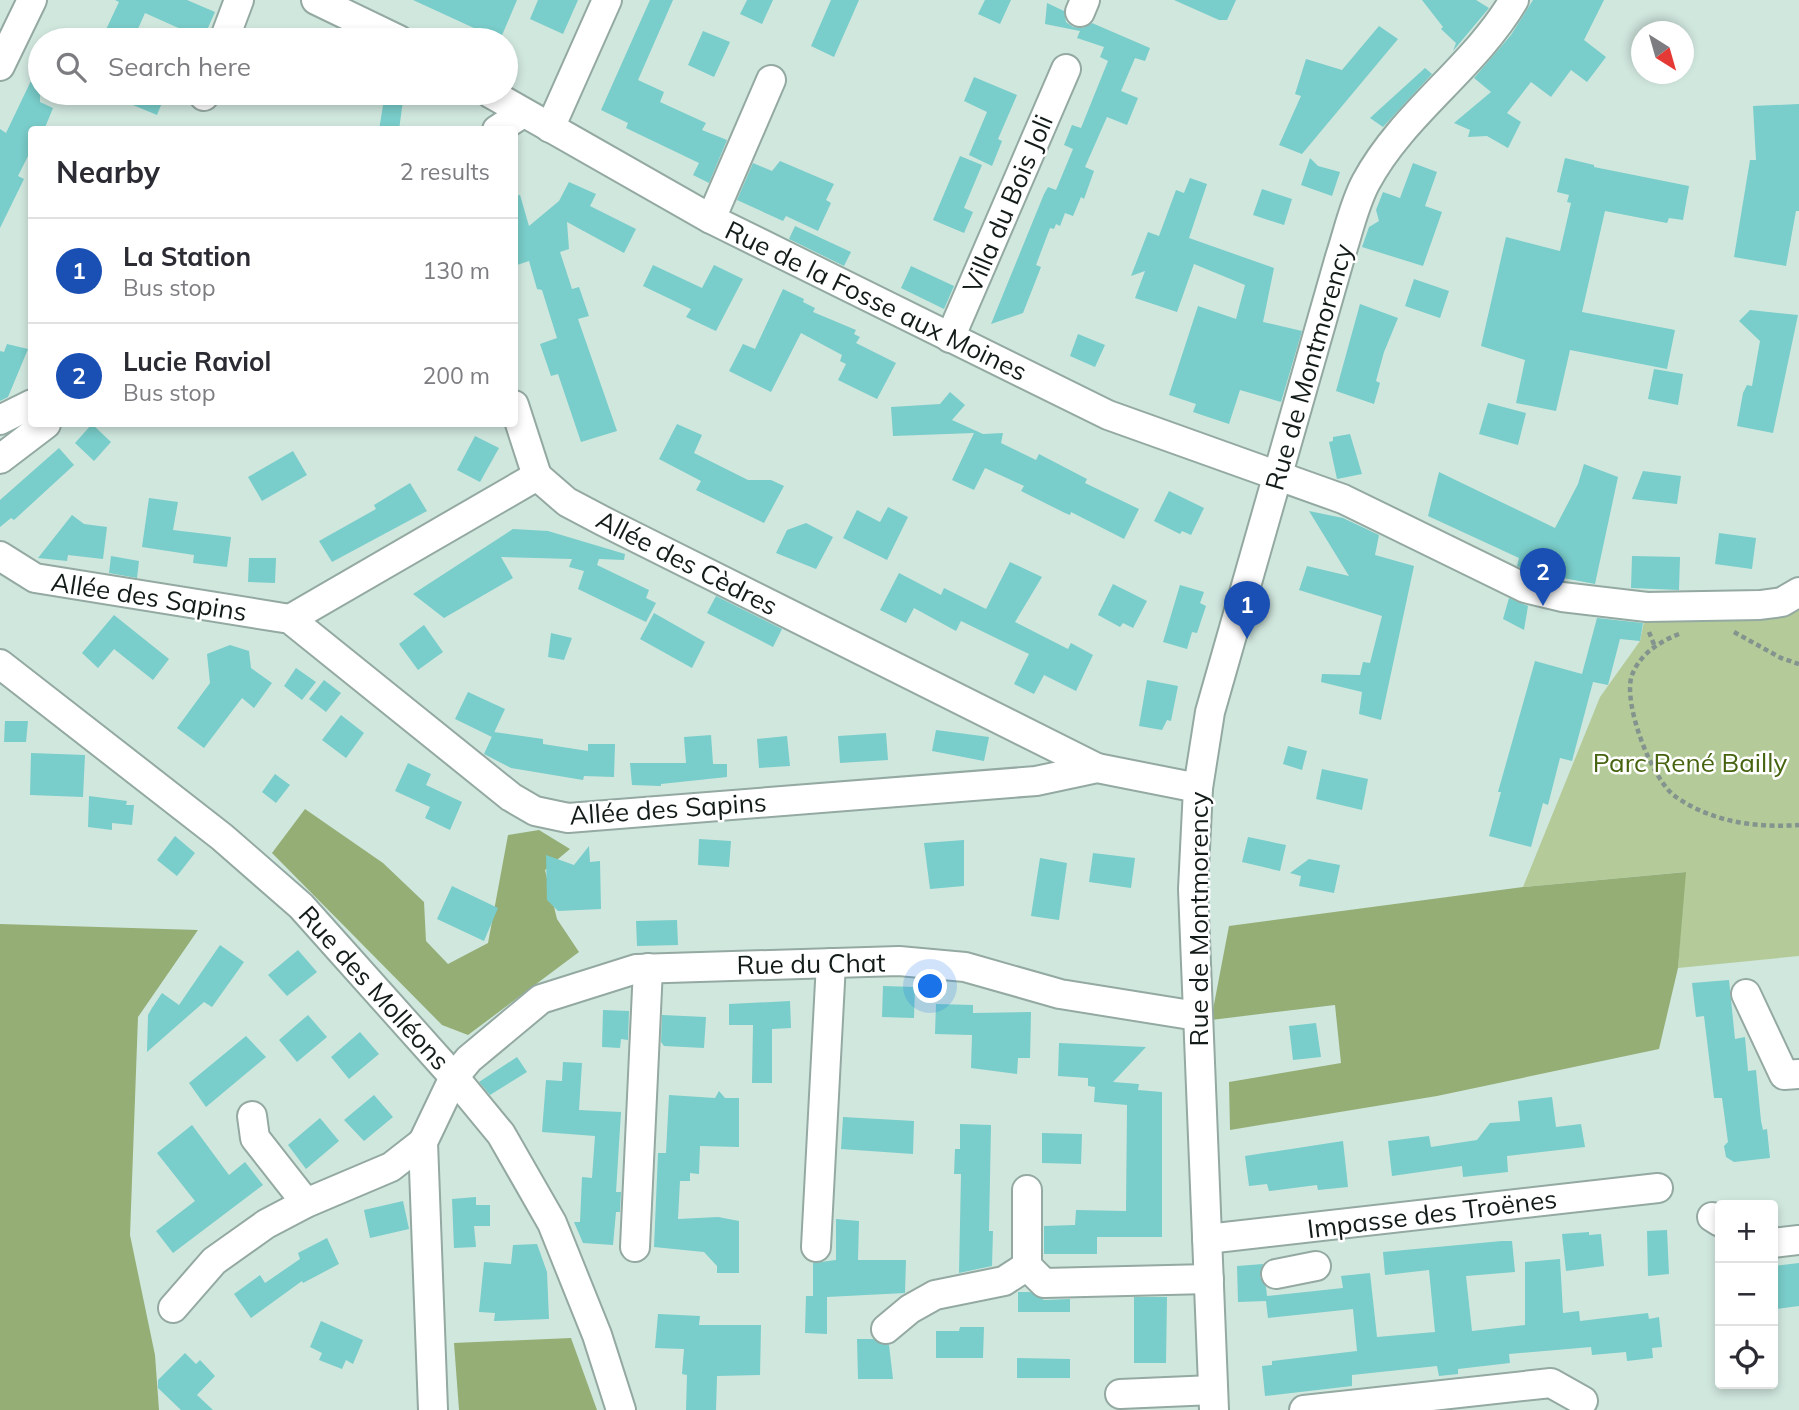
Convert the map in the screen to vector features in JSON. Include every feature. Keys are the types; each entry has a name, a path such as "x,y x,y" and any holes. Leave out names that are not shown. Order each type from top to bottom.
{"street":[{"path":"0,66 32,0"},
{"path":"228,28 239,0"},
{"path":"316,0 356,8 382,28"},
{"path":"550,128 607,0"},
{"name":"Rue de Montmorency","path":"1214,1400 1197,1016 1194,845 1198,788 1213,702 1277,475 1365,183 1405,129 1484,44 1514,0"},
{"name":"Villa du Bois Joli","path":"950,338 1066,69"},
{"path":"711,219 771,80"},
{"name":"Rue de la Fosse aux Moines","path":"510,105 711,219 1108,415 1343,499 1525,588 1562,597 1647,607 1759,605 1782,602 1799,592"},
{"path":"503,126 523,113"},
{"path":"0,420 28,406"},
{"path":"290,619 537,476 518,417"},
{"path":"0,459 42,427"},
{"name":"Allée des Cèdres","path":"537,476 568,502 603,522 1097,768"},
{"name":"Allée des Sapins","path":"0,556 35,578 290,619 511,797 535,811 568,818 1036,781 1097,768 1198,788"},
{"name":"Rue des Molléons","path":"0,664 222,837 301,906 454,1077 501,1134 552,1223 597,1335 621,1410"},
{"name":"Rue du Chat","path":"423,1142 454,1077 469,1059 541,999 636,969 899,961 965,967 1060,994 1197,1016"},
{"path":"816,1247 831,963"},
{"path":"635,1247 648,968"},
{"path":"1746,994 1784,1076 1799,1074"},
{"path":"252,1116 255,1138 306,1202"},
{"path":"173,1308 214,1261 266,1224 306,1202 391,1167 423,1142"},
{"path":"423,1142 433,1410"},
{"name":"Impasse des Troënes","path":"1207,1239 1658,1188"},
{"path":"1027,1190 1027,1266 1045,1283 1209,1279"},
{"path":"1288,1230 1296,1270"},
{"path":"1778,1242 1799,1240"},
{"path":"886,1329 910,1309 935,1294 1004,1281 1027,1266"},
{"path":"1304,1410 1551,1382 1583,1401"},
{"path":"1120,1394 1214,1400"}],"path":[{"path":"1687,630 1642,655 1631,677 1630,697 1653,770 1673,795 1700,812 1742,824 1799,825"},
{"path":"1731,631 1781,658 1799,664"}],"green space":[{"name":"Parc René Bailly","path":"1799,594 1799,956 1678,968 1685,872 1523,887 1600,697 1640,641 1647,607"},
{"path":"305,809 383,863 424,902 426,941 448,964 488,943 508,835 539,830 570,849 545,870 557,919 579,952 468,1035 442,1025 272,853"},
{"path":"1686,872 1678,968 1659,1049 1437,1096 1230,1130 1229,1082 1341,1063 1335,1005 1211,1020 1229,926 1523,887"},
{"path":"0,924 198,930 138,1017 130,1235 155,1355 159,1410 0,1410"},
{"path":"571,1338 597,1410 459,1410 454,1343"}],"building":[{"path":"115,0 187,0 215,12 208,28 178,28 145,13 138,28 107,28 119,2"},
{"path":"413,0 517,0 505,28 474,28"},
{"path":"538,0 578,0 563,34 530,19"},
{"path":"650,0 673,0 638,80 664,92 660,102 706,123 702,130 727,140 709,183 693,175 699,163 626,128 628,123 601,110"},
{"path":"747,0 773,0 762,24 740,14"},
{"path":"831,0 859,0 834,57 811,46"},
{"path":"985,0 1011,0 1000,24 978,14"},
{"path":"1174,0 1236,0 1227,20 1219,20"},
{"path":"1422,0 1476,0 1489,8 1453,51 1456,43 1441,29 1443,27"},
{"path":"1533,0 1604,0 1584,40 1606,57 1587,82 1571,70 1551,97 1531,82 1507,113 1521,122 1508,148 1487,136 1468,137 1470,130 1454,123 1491,92 1474,78 1511,35"},
{"path":"1047,3 1064,11 1066,22 1073,27 1083,28 1092,23 1150,48 1145,61 1135,58 1121,91 1138,98 1127,125 1107,117 1085,167 1094,171 1084,199 1081,197 1073,216 1065,213 1060,226 1056,224 1054,229 1050,228 1036,265 1041,267 1023,313 991,324 1044,194 1048,187 1056,190 1073,149 1064,145 1072,125 1081,128 1108,61 1100,57 1104,47 1077,38 1080,31 1045,24"},
{"path":"1379,26 1398,39 1302,154 1279,145 1301,96 1295,94 1306,59 1342,70"},
{"path":"703,31 730,42 714,77 688,65"},
{"path":"1425,68 1432,74 1383,127 1370,118"},
{"path":"974,77 1017,95 998,139 1002,141 992,166 969,155 987,112 964,101"},
{"path":"28,87 28,105 46,105 53,108 46,126 28,126 28,156 18,176 24,179 0,228 0,129 6,133"},
{"path":"1799,104 1799,211 1796,211 1786,266 1734,257 1750,160 1756,160 1753,106"},
{"path":"133,105 161,105 157,115"},
{"path":"383,105 402,105 400,126 380,126"},
{"path":"960,156 982,165 964,208 973,212 964,233 933,220"},
{"path":"1310,158 1318,166 1340,172 1332,196 1301,185"},
{"path":"1565,158 1594,167 1689,186 1683,220 1669,218 1667,223 1605,211 1582,312 1675,330 1667,369 1570,350 1556,411 1516,403 1525,360 1481,346 1506,237 1560,251 1571,203 1567,202 1569,195 1557,192"},
{"path":"780,161 834,184 826,200 831,203 818,231 786,216 783,221 737,200 753,163 772,171"},
{"path":"1413,163 1437,172 1425,206 1442,212 1423,266 1362,247 1369,227 1379,221 1376,210 1383,192 1400,198"},
{"path":"1190,178 1207,184 1189,238 1274,268 1263,322 1302,331 1281,402 1240,390 1229,424 1193,412 1196,404 1169,395 1198,306 1236,319 1245,285 1194,264 1177,312 1135,298 1145,271 1131,276 1148,232 1159,236 1176,190 1184,193"},
{"path":"569,182 596,194 590,206 636,229 624,253 567,222 569,249 560,252 572,289 579,287 589,316 578,319 617,431 581,442 558,374 551,376 540,344 557,338 542,290 537,289 529,261 518,265 518,195 529,226 559,201"},
{"path":"1262,189 1292,199 1284,225 1253,215"},
{"path":"795,226 851,252 844,266 789,239"},
{"path":"653,265 702,288 714,265 743,279 716,331 686,317 691,309 643,286"},
{"path":"911,266 954,286 944,309 901,288"},
{"path":"1414,279 1449,291 1440,318 1405,306"},
{"path":"783,289 804,299 803,302 815,308 813,312 856,330 854,334 860,337 856,343 896,363 877,399 838,380 846,364 840,361 842,355 801,333 771,392 729,371 743,344 755,349"},
{"path":"1360,304 1398,318 1384,352 1376,381 1380,383 1374,404 1336,391"},
{"path":"1750,310 1798,315 1773,433 1737,426 1743,393 1747,385 1752,386 1760,341 1739,321"},
{"path":"1078,334 1105,345 1095,367 1070,356"},
{"path":"7,344 28,349 8,397 0,401 0,351 4,352"},
{"path":"1654,369 1683,374 1678,405 1648,399"},
{"path":"950,392 965,405 952,420 983,434 1003,433 1001,443 1036,460 1039,454 1087,479 1085,483 1139,509 1124,539 1021,491 1024,486 985,468 974,490 952,480 974,433 893,436 891,407 940,404"},
{"path":"1488,403 1526,413 1518,445 1479,434"},
{"path":"677,424 702,435 694,453 748,480 771,480 784,486 764,523 696,490 701,481 659,459"},
{"path":"89,427 95,427 111,442 94,461 75,443"},
{"path":"1350,434 1362,474 1337,479 1329,442 1333,441 1333,437"},
{"path":"475,436 499,448 480,482 457,470"},
{"path":"59,448 74,465 14,520 11,518 0,527 0,500"},
{"path":"293,451 307,475 262,501 248,477"},
{"path":"1584,464 1618,477 1595,584 1531,572 1517,566 1519,558 1428,516 1439,472 1555,528 1578,484"},
{"path":"1643,471 1681,476 1677,504 1632,499"},
{"path":"410,483 427,511 332,562 319,541 376,509 374,505"},
{"path":"1169,491 1204,508 1191,535 1182,531 1180,534 1154,521"},
{"path":"149,498 178,502 173,530 231,537 227,567 193,563 194,555 142,547"},
{"path":"888,507 908,517 887,560 843,538 857,510 880,522"},
{"path":"1309,511 1343,518 1379,535 1375,555 1414,566 1381,720 1359,714 1362,692 1321,682 1322,674 1360,675 1363,662 1370,663 1382,616 1299,590 1307,566 1349,576"},
{"path":"72,515 84,524 107,527 103,559 68,555 67,561 38,558"},
{"path":"806,523 833,537 816,569 776,553 787,530"},
{"path":"513,529 548,531 625,554 624,560 599,559 597,565 649,590 646,598 656,603 646,622 578,589 584,571 569,567 572,559 501,557 513,578 444,618 413,594"},
{"path":"1719,533 1756,538 1752,569 1715,564"},
{"path":"111,556 139,561 137,578 109,573"},
{"path":"1632,556 1680,557 1679,590 1631,588"},
{"path":"249,558 276,558 275,583 248,582"},
{"path":"1010,562 1042,577 1015,622 1068,649 1071,643 1093,655 1076,691 1044,675 1034,694 1014,684 1029,654 961,621 956,631 914,608 906,623 880,610 899,573 941,595 944,588 986,609"},
{"path":"1113,584 1147,601 1133,628 1123,623 1120,627 1098,615"},
{"path":"1180,585 1204,592 1200,603 1206,606 1197,633 1192,632 1187,649 1163,642"},
{"path":"716,596 782,629 773,647 707,613"},
{"path":"1509,598 1528,606 1524,630 1503,619"},
{"path":"654,613 705,642 692,668 640,639"},
{"path":"114,615 169,659 153,680 114,649 98,668 82,653"},
{"path":"1597,618 1643,623 1640,641 1620,639 1608,685 1593,682 1572,761 1560,758 1548,805 1543,803 1531,847 1489,836 1501,792 1498,792 1535,661 1582,674"},
{"path":"424,625 443,652 418,670 399,644"},
{"path":"551,633 572,638 564,660 548,657"},
{"path":"230,645 249,651 251,668 272,683 254,708 242,698 204,748 177,728 210,683 207,654"},
{"path":"296,668 316,682 302,700 284,686"},
{"path":"324,680 341,693 326,712 309,699"},
{"path":"1147,680 1178,686 1171,721 1167,720 1162,730 1139,726"},
{"path":"468,692 505,709 492,737 455,719"},
{"path":"341,715 364,733 346,758 322,740"},
{"path":"5,721 28,721 26,742 4,742"},
{"path":"936,730 989,737 984,761 932,751"},
{"path":"494,732 543,739 543,744 588,751 588,744 615,744 614,777 584,776 583,780 511,768 484,754"},
{"path":"886,733 888,760 840,763 838,736"},
{"path":"711,735 713,764 727,764 727,777 661,786 632,785 630,763 686,763 684,737"},
{"path":"787,736 790,766 759,768 757,739"},
{"path":"1288,746 1307,751 1302,770 1283,764"},
{"path":"31,753 85,755 83,797 30,795"},
{"path":"408,763 431,774 426,785 462,802 450,830 425,818 430,807 395,791"},
{"path":"1322,769 1368,779 1362,810 1316,799"},
{"path":"275,774 290,785 276,803 262,792"},
{"path":"89,796 127,801 126,805 134,805 132,825 112,823 112,830 88,827"},
{"path":"175,836 195,853 177,876 157,860"},
{"path":"1248,837 1286,845 1280,871 1242,862"},
{"path":"699,839 731,841 729,867 698,865"},
{"path":"964,840 964,886 930,889 924,843"},
{"path":"589,846 590,862 600,861 601,909 558,911 547,900 546,855 574,865"},
{"path":"1093,853 1135,858 1131,888 1089,882"},
{"path":"1040,858 1067,863 1059,920 1031,916"},
{"path":"1309,859 1340,865 1334,893 1299,886 1301,876 1290,873"},
{"path":"452,886 498,908 484,941 437,919"},
{"path":"677,920 678,945 637,946 636,921"},
{"path":"220,945 244,962 212,1007 204,1002 147,1052 148,1015 162,993 179,1005"},
{"path":"298,950 317,972 287,996 268,975"},
{"path":"1729,980 1735,1039 1745,1037 1748,1071 1756,1070 1761,1121 1763,1130 1767,1129 1770,1158 1734,1162 1726,1157 1724,1146 1728,1142 1722,1098 1714,1098 1704,1016 1696,1017 1692,983"},
{"path":"883,986 915,987 914,1018 882,1017"},
{"path":"790,1001 791,1028 772,1029 772,1083 752,1083 753,1025 729,1025 729,1004"},
{"path":"936,1004 973,1005 973,1013 1031,1012 1030,1058 1018,1058 1017,1074 971,1068 972,1035 935,1034"},
{"path":"603,1010 629,1011 628,1040 621,1039 620,1048 602,1047"},
{"path":"308,1015 327,1037 297,1062 279,1040"},
{"path":"662,1015 706,1017 704,1048 664,1046 661,1042"},
{"path":"1316,1023 1321,1057 1293,1060 1289,1026"},
{"path":"360,1032 379,1054 349,1079 331,1057"},
{"path":"246,1036 266,1057 206,1107 189,1083"},
{"path":"1059,1043 1146,1047 1113,1082 1139,1084 1138,1090 1162,1092 1162,1237 1097,1237 1097,1254 1044,1254 1044,1226 1075,1225 1076,1210 1126,1211 1127,1105 1094,1102 1095,1087 1088,1086 1088,1078 1058,1076"},
{"path":"517,1057 527,1072 490,1095 479,1082"},
{"path":"563,1062 582,1063 579,1110 621,1112 616,1192 621,1192 620,1212 616,1212 613,1245 583,1243 574,1222 580,1222 582,1177 592,1178 595,1136 542,1132 546,1080 562,1081"},
{"path":"719,1091 725,1098 739,1098 739,1147 700,1146 699,1174 690,1173 690,1181 680,1181 678,1219 718,1217 739,1221 739,1273 717,1273 717,1266 704,1252 654,1247 658,1153 666,1153 669,1095 715,1098"},
{"path":"374,1095 393,1117 364,1141 344,1120"},
{"path":"1552,1097 1556,1127 1581,1124 1585,1147 1507,1156 1508,1172 1463,1177 1462,1166 1392,1176 1388,1141 1429,1136 1431,1147 1477,1140 1490,1123 1520,1121 1518,1101"},
{"path":"843,1117 914,1121 913,1154 841,1149"},
{"path":"320,1118 339,1141 306,1169 288,1145"},
{"path":"960,1124 991,1125 989,1231 993,1231 992,1266 959,1273 961,1174 954,1174 955,1149 960,1149"},
{"path":"192,1125 229,1175 245,1162 263,1185 173,1253 156,1231 195,1201 157,1153"},
{"path":"1042,1133 1082,1134 1081,1164 1042,1163"},
{"path":"1343,1141 1348,1187 1318,1190 1317,1185 1269,1191 1267,1184 1249,1186 1245,1156"},
{"path":"476,1197 476,1205 490,1205 490,1226 474,1226 476,1247 454,1248 452,1199"},
{"path":"403,1201 409,1229 370,1238 364,1210"},
{"path":"836,1219 859,1221 858,1260 906,1260 905,1293 827,1297 827,1334 805,1333 806,1296 813,1296 813,1263 836,1260"},
{"path":"1667,1230 1669,1274 1648,1276 1647,1231"},
{"path":"1589,1232 1589,1235 1601,1234 1604,1266 1566,1271 1562,1234"},
{"path":"327,1238 339,1264 303,1283 302,1281 251,1318 234,1294 260,1275 265,1283 300,1259 298,1253"},
{"path":"1512,1241 1515,1272 1466,1276 1472,1331 1525,1325 1525,1262 1560,1259 1563,1313 1579,1311 1580,1321 1648,1313 1649,1319 1659,1317 1662,1347 1652,1348 1653,1358 1627,1361 1626,1352 1592,1355 1591,1347 1509,1354 1510,1363 1458,1369 1458,1374 1439,1376 1437,1366 1352,1375 1352,1386 1265,1396 1262,1366 1272,1365 1272,1361 1357,1351 1353,1309 1268,1318 1266,1301 1238,1302 1237,1266 1263,1264 1260,1277 1266,1287 1267,1296 1343,1288 1341,1276 1370,1273 1377,1337 1435,1332 1429,1270 1385,1275 1383,1252"},
{"path":"537,1244 547,1272 549,1319 494,1321 495,1313 479,1312 484,1262 511,1264 513,1245"},
{"path":"1799,1263 1799,1306 1778,1309 1778,1265"},
{"path":"1018,1292 1030,1292 1044,1300 1070,1299 1070,1312 1018,1312"},
{"path":"1134,1297 1167,1297 1166,1363 1134,1363"},
{"path":"658,1314 700,1316 699,1325 761,1325 760,1375 717,1376 716,1410 686,1410 687,1375 682,1374 684,1349 655,1348"},
{"path":"321,1321 363,1340 353,1364 346,1360 342,1369 319,1360 322,1353 310,1347"},
{"path":"960,1327 984,1327 983,1358 936,1358 936,1331 959,1331"},
{"path":"857,1339 873,1339 889,1345 893,1379 858,1379"},
{"path":"185,1353 196,1364 200,1360 215,1376 197,1395 213,1410 181,1410 158,1388 158,1380"},
{"path":"1017,1358 1070,1359 1070,1378 1017,1378"}],"place":[{"name":"Lucie Raviol","path":"1543,606"},
{"name":"La Station","path":"1247,639"}]}
